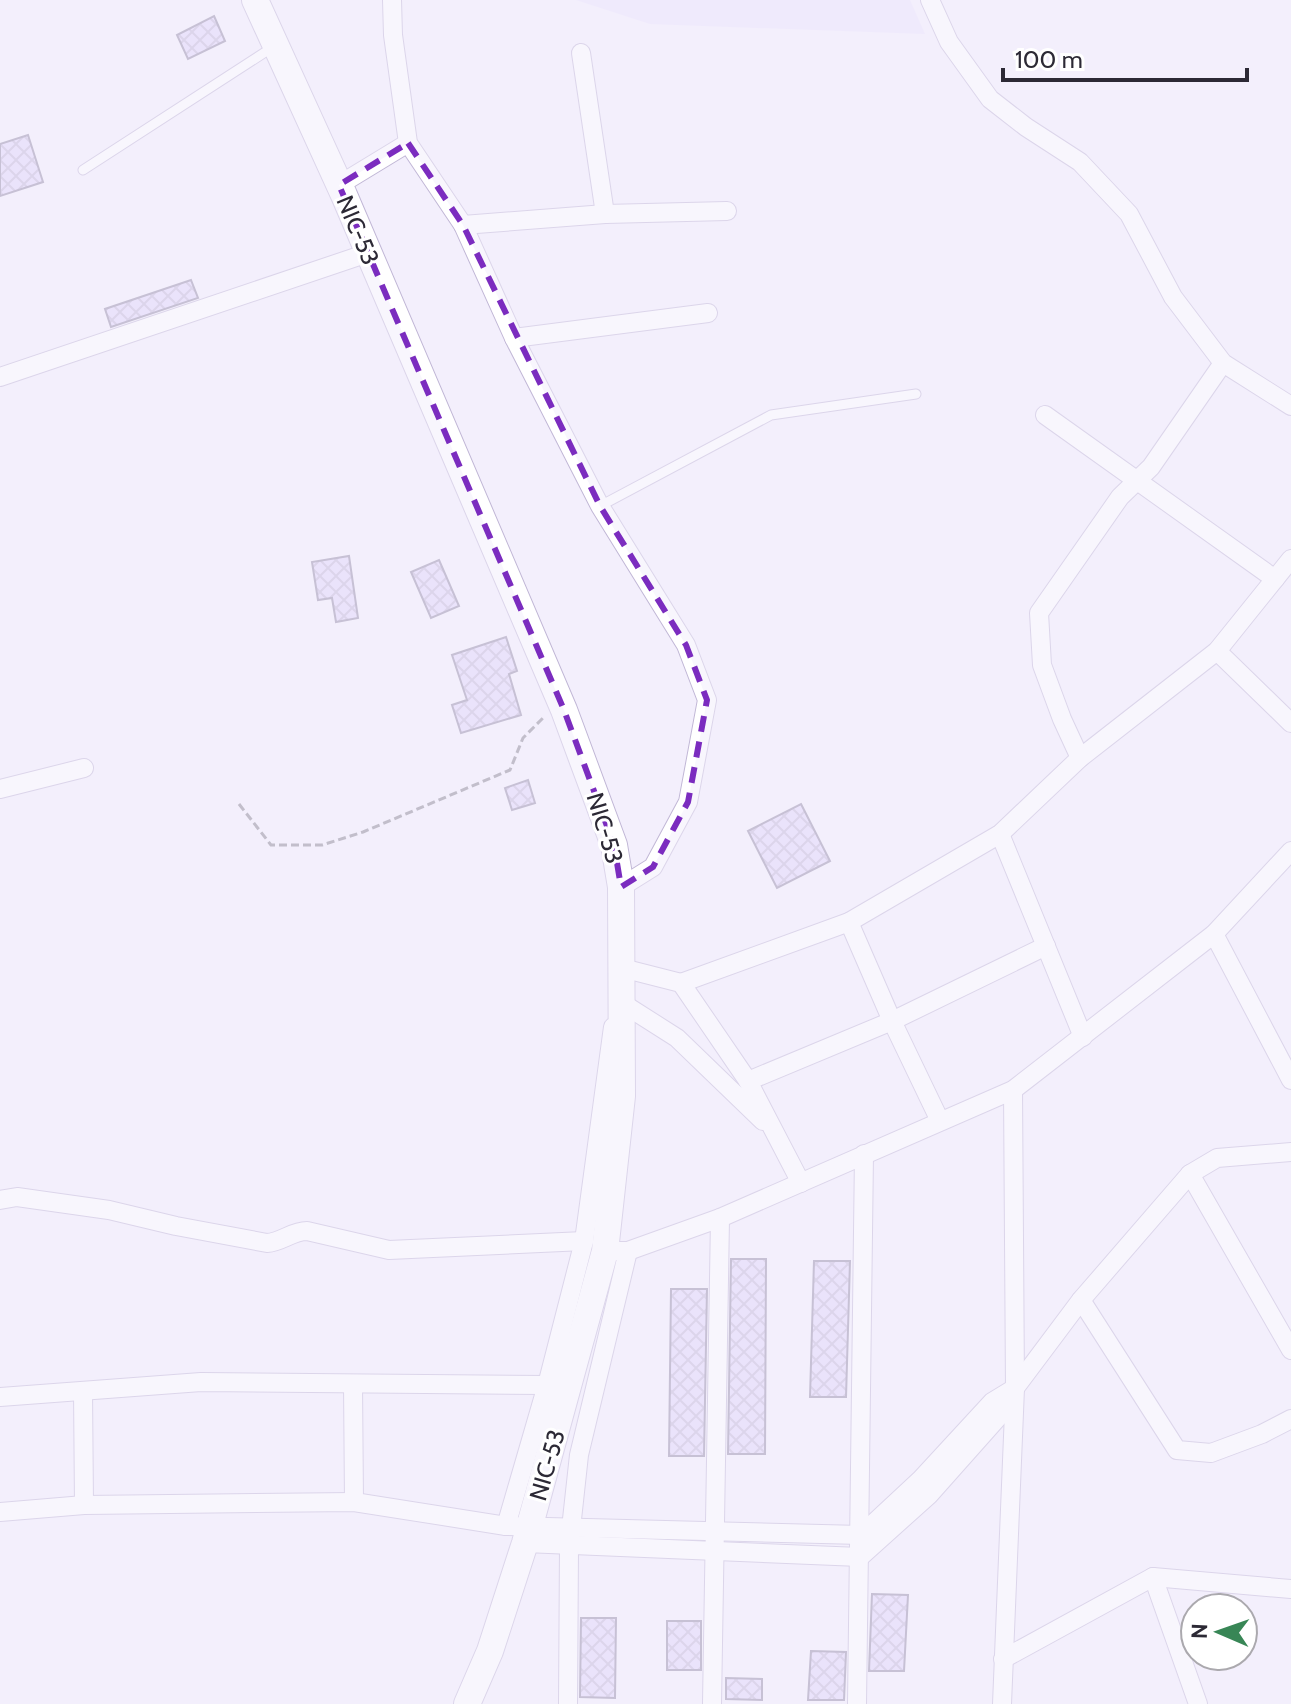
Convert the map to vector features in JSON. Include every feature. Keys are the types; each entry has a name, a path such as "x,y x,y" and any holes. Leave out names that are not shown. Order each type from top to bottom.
{"main road":[{"name":"NIC-53","path":"255,0 339,185 564,710 614,845 621,887 622,1096 606,1248 520,1532 490,1651 467,1704"}],"street":[{"path":"392,0 393,35 408,143 463,225 514,338 600,506 686,645 707,700 688,802 653,867 621,887"},
{"path":"930,0 949,42 990,99 1080,162 1129,214 1173,297 1223,363 1291,406"},
{"path":"581,53 605,214"},
{"path":"339,185 408,143"},
{"path":"463,225 605,214 727,211"},
{"path":"0,377 368,253"},
{"path":"514,338 708,313"},
{"path":"1080,758 1042,665 1039,613 1120,497 1151,467 1223,363"},
{"path":"1045,415 1275,579"},
{"path":"568,1704 570,1537 606,1248 604,1083 622,968 681,983 849,922 1000,834 1080,758 1217,651 1291,559"},
{"path":"1217,651 1291,723"},
{"path":"0,789 84,768"},
{"path":"1000,834 1083,1037"},
{"path":"0,1200 17,1197 109,1210 267,1243 298,1231 307,1231 389,1250 606,1248 720,1218 1013,1090 1214,934 1291,851"},
{"path":"849,922 940,1121"},
{"path":"1214,934 1291,1080"},
{"path":"748,1081 892,1021 1046,946"},
{"path":"681,983 748,1081 801,1183"},
{"path":"622,1003 677,1038 775,1133"},
{"path":"1002,1704 1015,1388 1013,1090"},
{"path":"0,1512 84,1505 354,1502 520,1532 716,1551 860,1557 925,1487 992,1402 1015,1388 1081,1300 1190,1174 1217,1158 1291,1152"},
{"path":"857,1704 864,1154"},
{"path":"1190,1174 1291,1350"},
{"path":"712,1704 720,1218"},
{"path":"520,1532 547,1385 606,1248"},
{"path":"1081,1300 1177,1450 1211,1453 1262,1434 1291,1419"},
{"path":"0,1397 201,1382 547,1385"},
{"path":"353,1384 354,1502"},
{"path":"83,1391 84,1505"},
{"path":"570,1537 716,1530 861,1535 925,1487"},
{"path":"1003,1659 1153,1577 1291,1589"},
{"path":"1153,1577 1198,1704"}],"lane":[{"path":"83,170 276,46"},
{"path":"600,506 771,415 916,394"}],"path":[{"path":"239,804 271,845 322,845 363,832 510,770 523,738 546,715 564,710"}],"highlighted area":[{"path":"408,143 463,225 600,506 686,645 707,700 688,802 653,867 621,887 614,845 564,710 339,185"}],"shaded area":[{"path":"576,0 910,0 925,34 650,24"}],"building":[{"path":"214,16 225,41 188,59 177,35"},
{"path":"28,135 43,182 0,196 0,144"},
{"path":"191,280 198,298 111,327 105,309"},
{"path":"349,556 358,618 336,622 332,598 318,600 312,562"},
{"path":"439,560 459,606 431,618 411,572"},
{"path":"506,637 517,671 509,674 521,715 461,733 452,705 467,700 452,655"},
{"path":"528,780 535,803 512,810 505,788"},
{"path":"801,804 830,861 777,888 748,831"},
{"path":"731,1259 766,1259 765,1454 728,1454"},
{"path":"814,1261 850,1261 846,1397 810,1397"},
{"path":"671,1289 707,1289 704,1456 669,1456"},
{"path":"872,1594 908,1595 904,1671 869,1671"},
{"path":"581,1618 616,1618 615,1698 580,1697"},
{"path":"667,1621 701,1621 701,1670 667,1670"},
{"path":"811,1651 846,1652 844,1700 808,1700"},
{"path":"726,1678 762,1679 762,1700 726,1699"}]}
